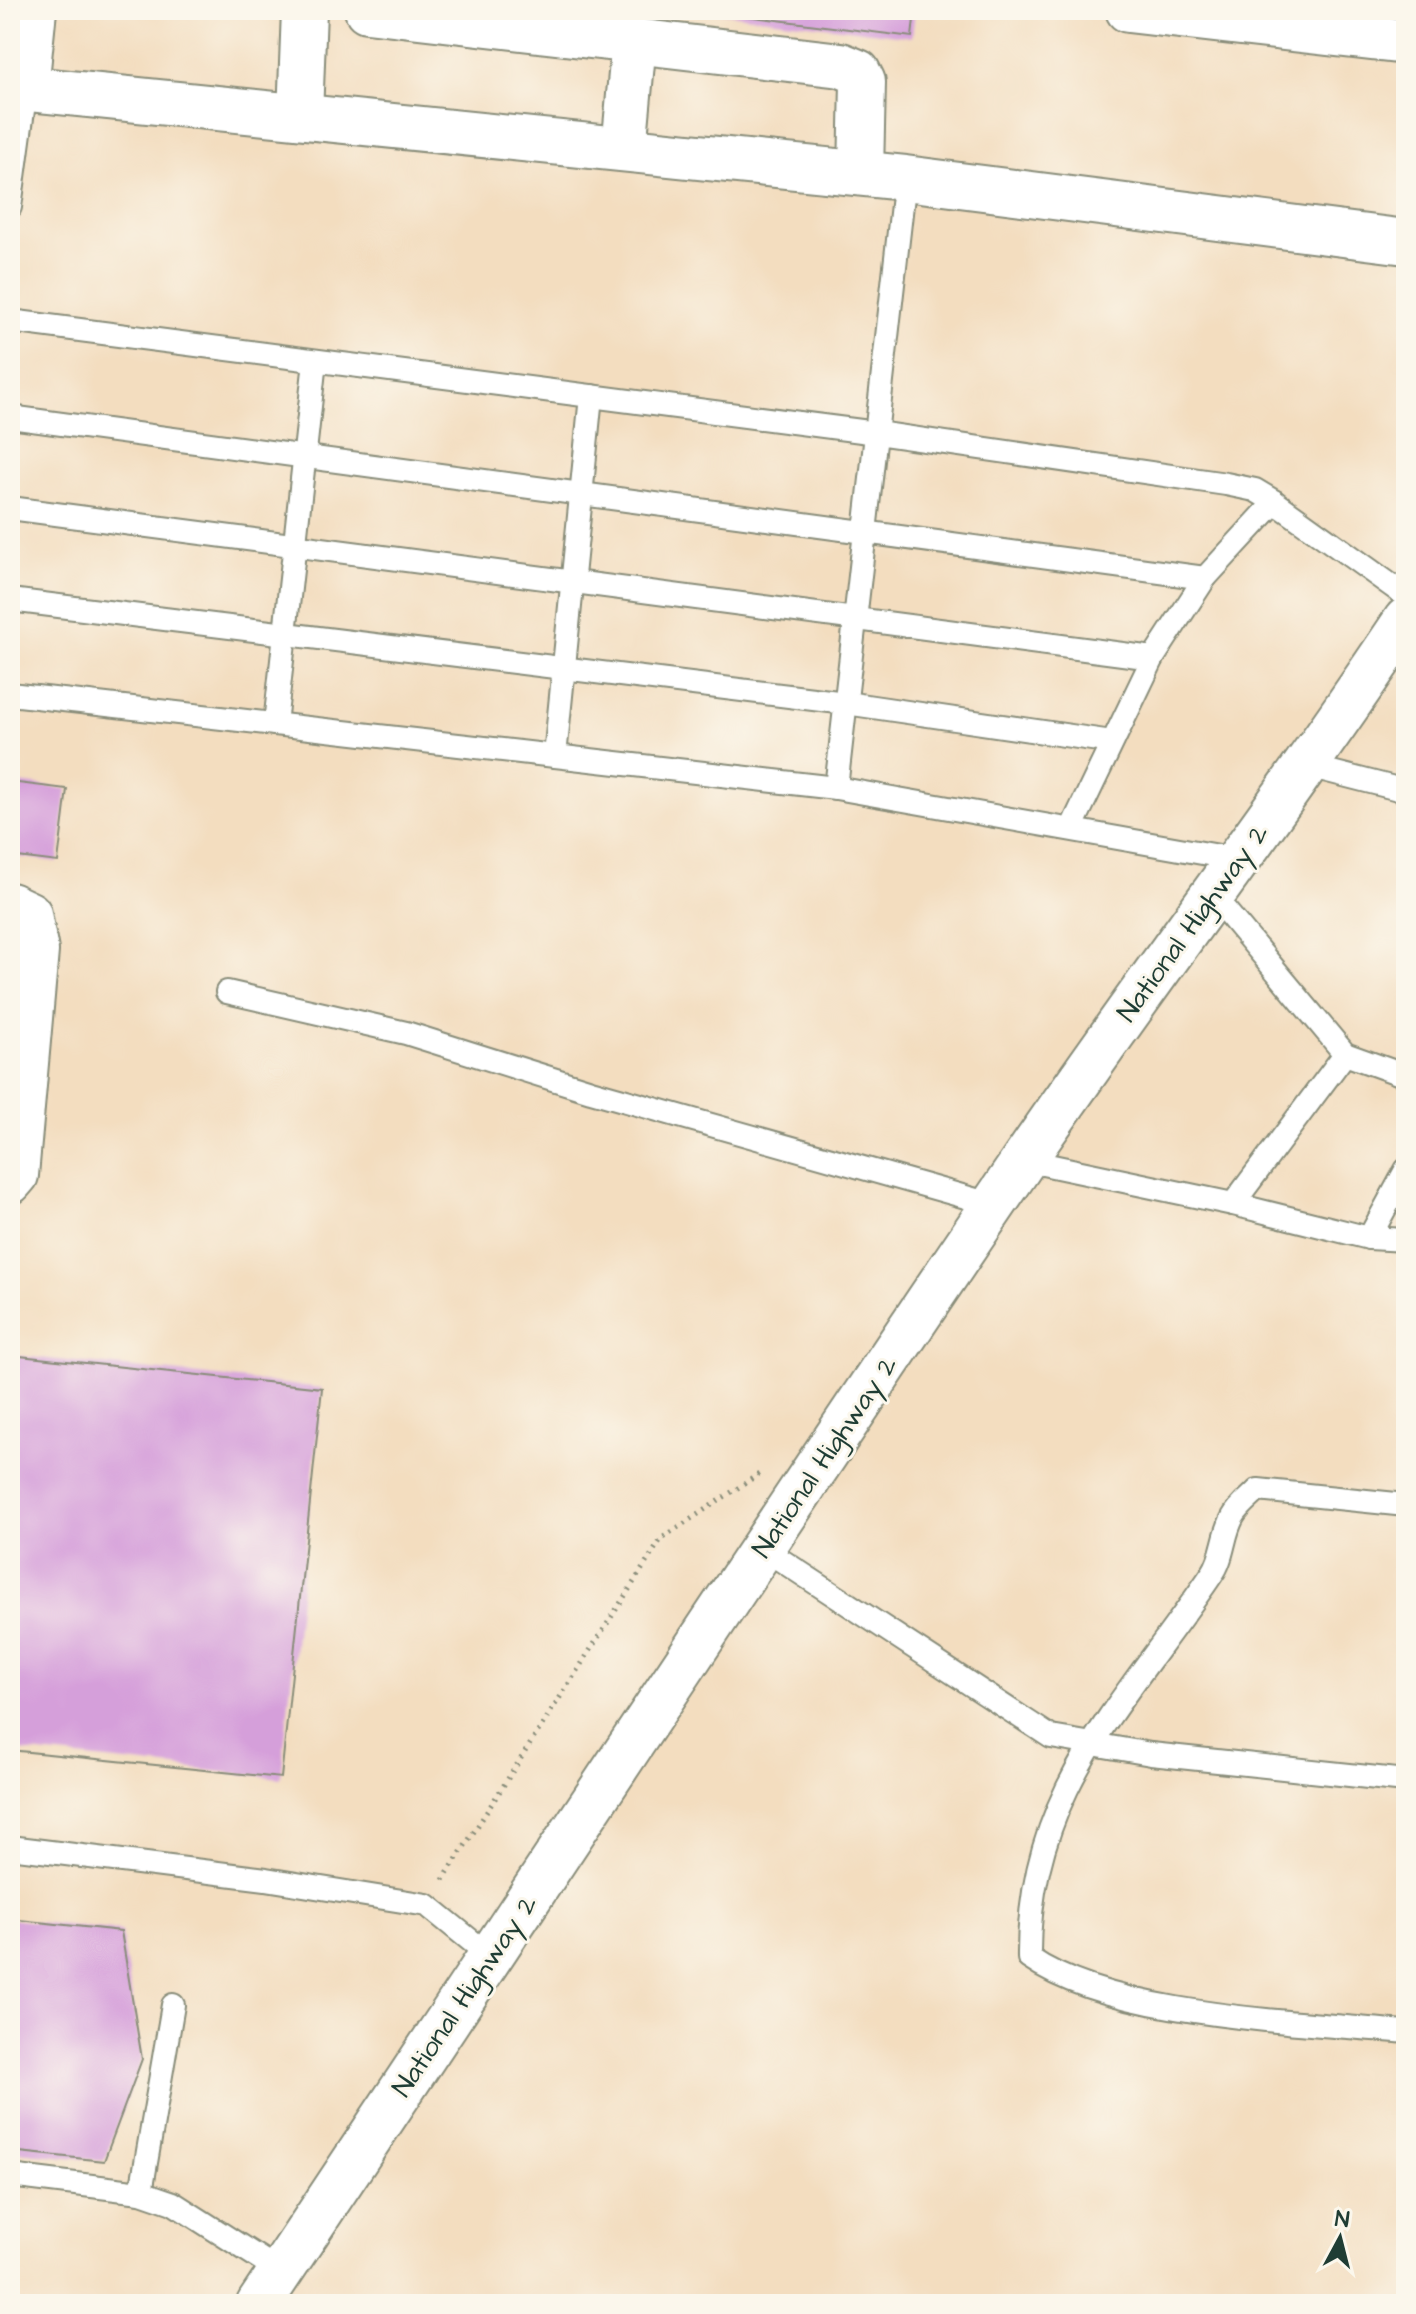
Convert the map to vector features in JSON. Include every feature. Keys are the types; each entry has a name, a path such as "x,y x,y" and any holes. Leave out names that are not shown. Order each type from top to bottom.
{"main road":[{"path":"34,10 18,87 861,173 1406,242"},
{"path":"300,116 304,10"},
{"path":"367,10 841,65 858,72 864,96 861,173"},
{"path":"1128,10 1406,42"},
{"path":"624,149 634,41"},
{"name":"National Highway 2","path":"270,2288 1024,1160 1224,877 1308,766 1406,620"},
{"path":"10,905 29,914 23,949 16,1175 10,1182"}],"lane":[{"path":"10,207 18,87"},
{"path":"836,788 905,178"},
{"path":"10,321 877,433 1226,484 1255,490 1275,502 1406,596"},
{"path":"275,724 315,361"},
{"path":"555,756 591,396"},
{"path":"10,417 865,529 1205,578"},
{"path":"1071,829 1153,658 1205,578 1275,502"},
{"path":"10,508 855,616 1153,658"},
{"path":"10,600 564,671 846,703 1112,742"},
{"path":"10,694 836,788 1071,829 1224,877 1345,1054 1406,1076"},
{"path":"1308,766 1406,791"},
{"path":"227,992 406,1033 591,1091 994,1205"},
{"path":"1233,1204 1345,1054"},
{"path":"1024,1160 1233,1204 1369,1238 1406,1240"},
{"path":"1369,1238 1406,1170"},
{"path":"1406,1505 1258,1490 1233,1516 1215,1571 1091,1744 1060,1801 1038,1859 1029,1922 1029,1958 1054,1975 1135,1998 1211,2013 1406,2032"},
{"path":"764,1549 1051,1737 1151,1754 1406,1781"},
{"path":"10,1847 266,1879 427,1905 491,1957"},
{"path":"141,2192 173,2005"},
{"path":"10,2176 141,2192 173,2203 270,2288"}],"path":[{"path":"427,1905 662,1538 765,1470"}],"building":[{"path":"697,10 915,10 912,37"},
{"path":"10,782 67,789 58,862 10,856"},
{"path":"10,1355 322,1388 281,1778 10,1750"},
{"path":"10,1919 121,1931 142,2059 104,2161 10,2151"}]}
